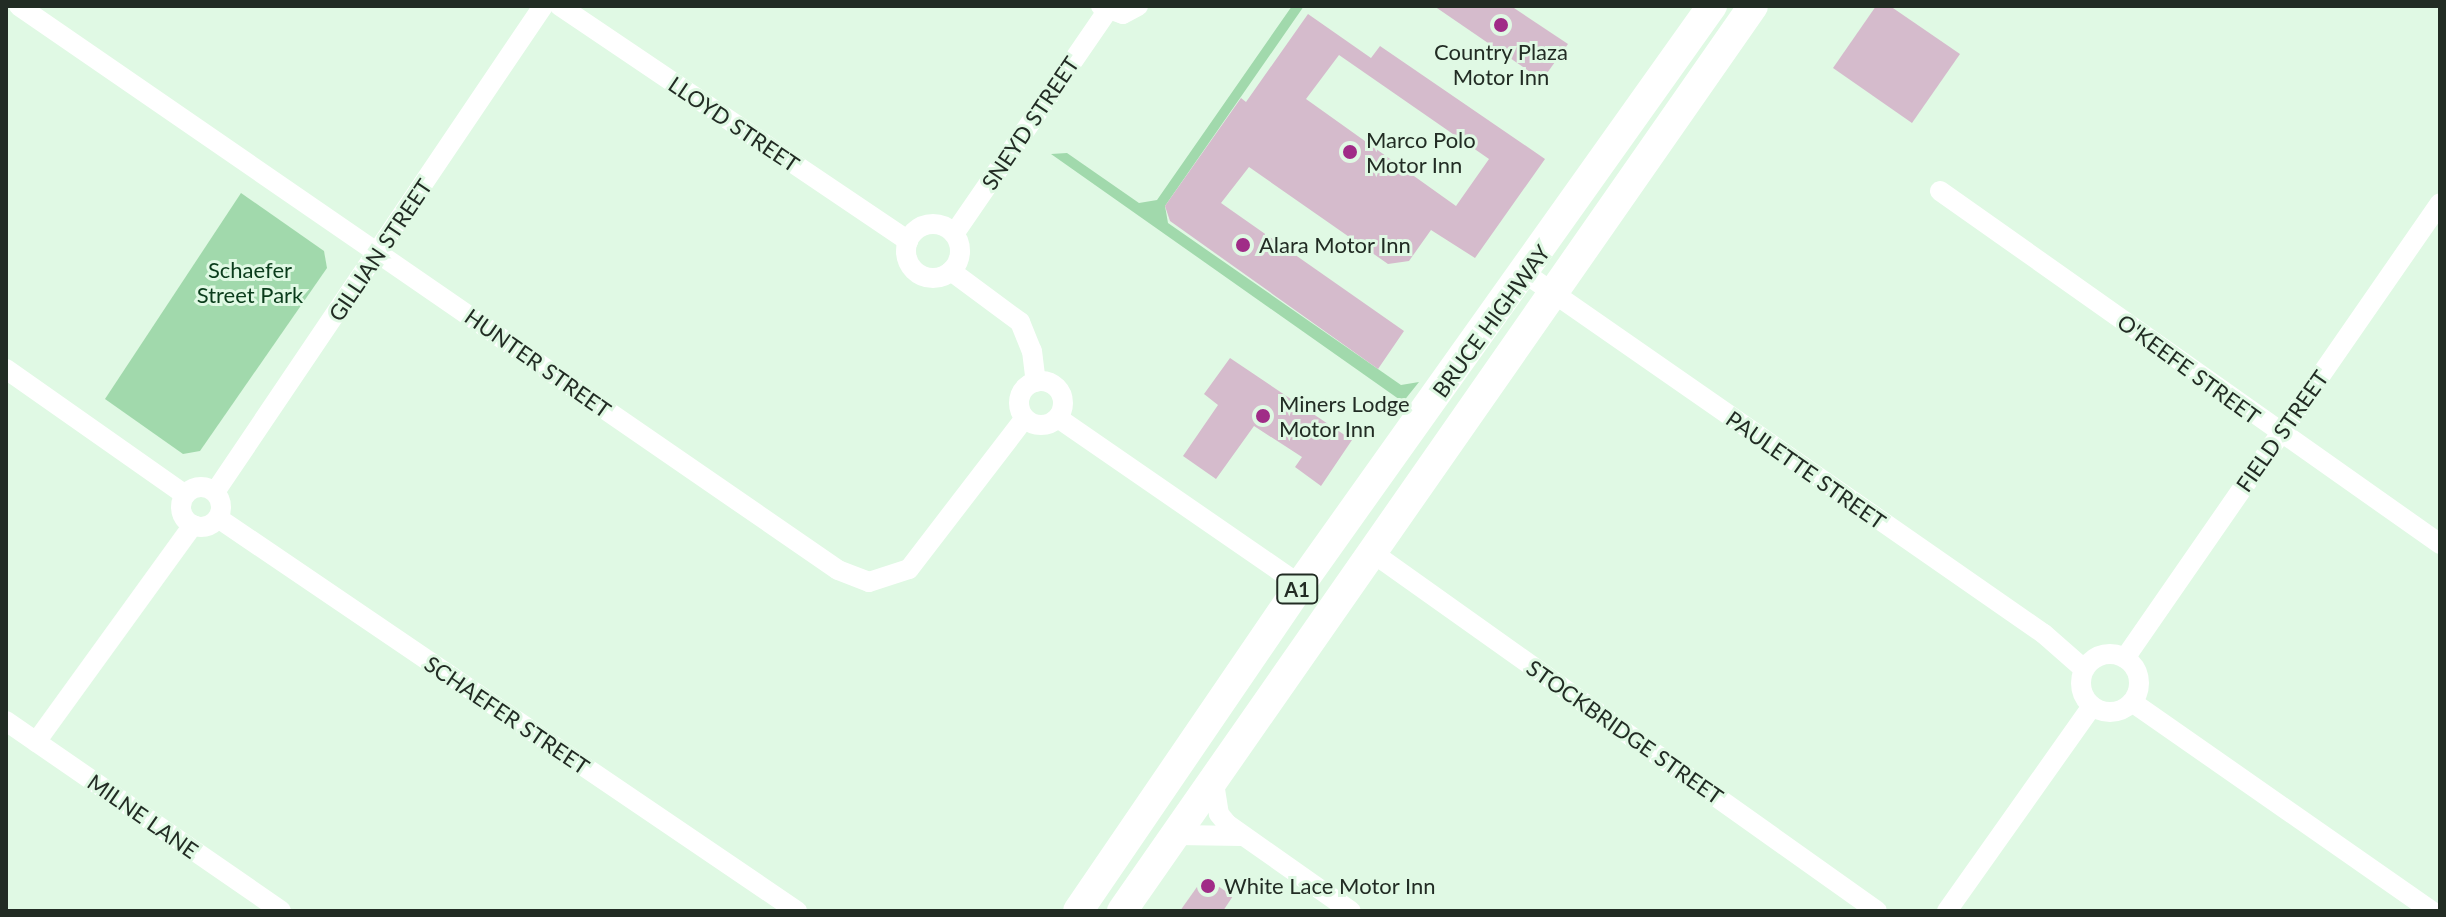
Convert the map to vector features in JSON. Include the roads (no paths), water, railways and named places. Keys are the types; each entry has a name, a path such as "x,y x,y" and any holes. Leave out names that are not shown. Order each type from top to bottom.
{"highway":[{"name":"BRUCE HIGHWAY","path":"1078,911 1300,585 1526,274 1712,6"},
{"name":"BRUCE HIGHWAY","path":"1122,911 1753,6"}],"street":[{"name":"HUNTER STREET","path":"19,6 838,570 869,582 909,569 1025,418"},
{"name":"GILLIAN STREET","path":"215,492 543,6"},
{"name":"LLOYD STREET","path":"560,6 908,241"},
{"path":"1104,9 1123,14 1138,6"},
{"name":"SNEYD STREET","path":"954,234 1104,9"},
{"name":"O'KEEFE STREET","path":"1940,191 2280,434 2440,544"},
{"name":"FIELD STREET","path":"2125,658 2440,203"},
{"path":"925,225 938,225 954,234 960,256 951,271 933,278 918,274 907,259 908,241 925,225"},
{"path":"951,271 1020,322 1032,351 1036,382"},
{"name":"PAULETTE STREET","path":"1526,274 2044,634 2084,669"},
{"path":"6,369 185,495"},
{"path":"1036,382 1051,383 1062,394 1058,418 1038,425 1025,418 1020,397 1036,382"},
{"path":"1058,418 1300,585"},
{"path":"196,487 215,492 221,505 218,518 206,526 193,525 181,509 185,495 196,487"},
{"name":"SCHAEFER STREET","path":"218,518 797,911"},
{"path":"36,742 193,525"},
{"name":"STOCKBRIDGE STREET","path":"1373,553 1877,911"},
{"path":"2106,654 2125,658 2139,680 2132,702 2112,712 2092,706 2081,688 2084,669 2106,654"},
{"path":"2132,702 2432,911"},
{"path":"1947,911 2092,706"},
{"name":"MILNE LANE","path":"6,721 281,911"},
{"path":"1214,783 1219,814 1246,837 1351,911"},
{"path":"1177,835 1246,837"}],"place":[{"name":"Country Plaza Motor Inn","path":"1501,25"},
{"name":"Marco Polo Motor Inn","path":"1350,152"},
{"name":"Alara Motor Inn","path":"1243,245"},
{"name":"Miners Lodge Motor Inn","path":"1263,416"},
{"name":"White Lace Motor Inn","path":"1208,886"}],"park label":[{"name":"Schaefer Street Park","path":"250,282"}]}
